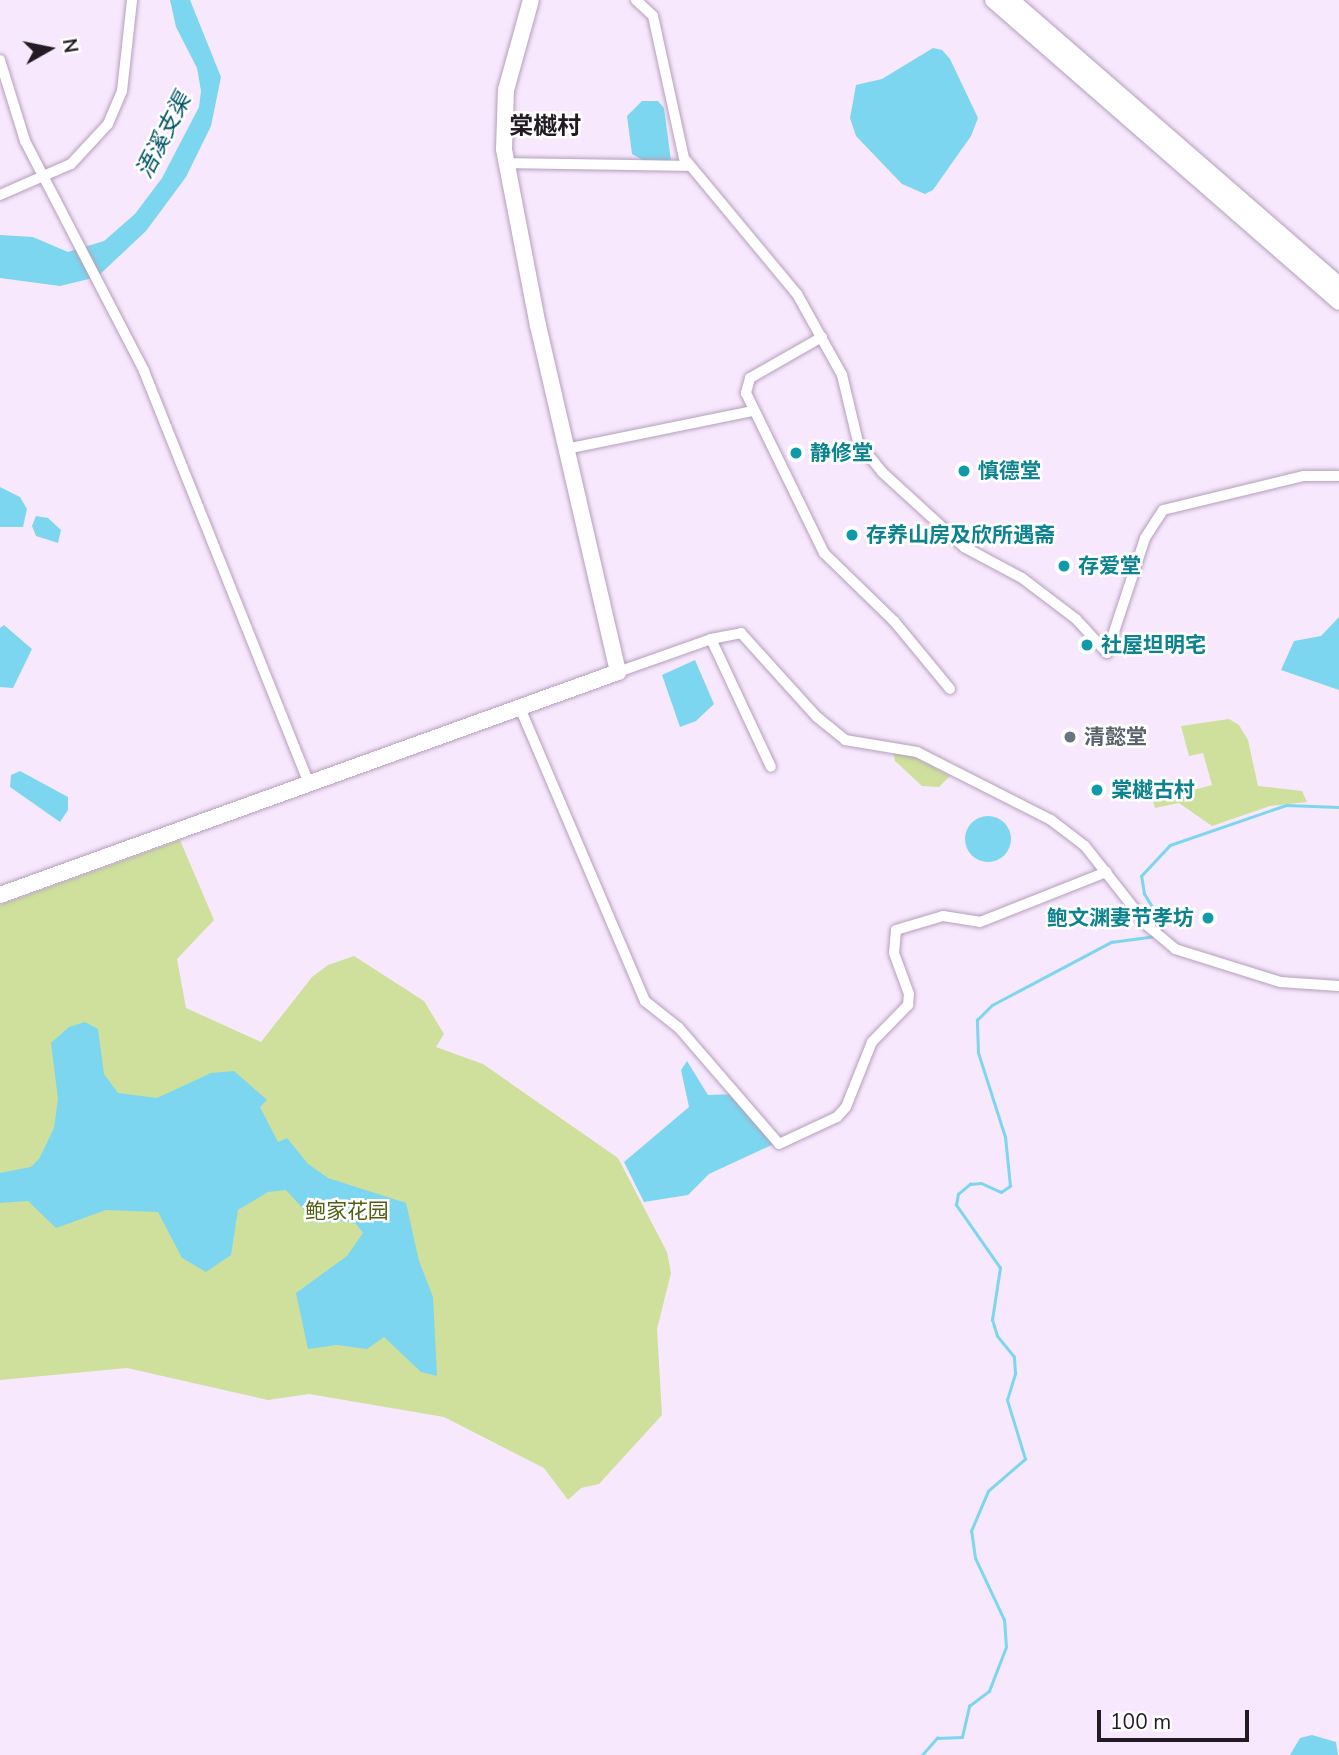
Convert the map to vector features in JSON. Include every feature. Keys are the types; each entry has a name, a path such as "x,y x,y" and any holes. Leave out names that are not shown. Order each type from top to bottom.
{"main road":[{"path":"0,895 618,672 566,449 506,163 506,89 531,0"},
{"path":"993,0 1339,302"},
{"path":"1011,0 1339,285"}],"street":[{"path":"0,195 45,179 84,152 118,103 132,0"},
{"path":"531,0 536,0"},
{"path":"636,0 653,16 677,139 690,166 797,294 847,388 858,442 882,472 964,547 1022,578 1076,620 1107,653 1145,538 1163,510 1304,476 1339,476"},
{"path":"0,60 18,122 74,235 108,294 144,371 309,784"},
{"path":"506,163 690,166"},
{"path":"821,337 750,378 746,387 753,411 824,552 894,621 950,689"},
{"path":"566,449 753,411"},
{"path":"618,672 711,639 741,633 833,732 859,744 896,746 917,752 1051,820 1080,841 1148,926 1184,953 1280,982 1339,986"},
{"path":"711,639 771,767"},
{"path":"520,708 645,1001 679,1028 779,1144 837,1117 846,1107 872,1042 908,1005 909,994 894,953 897,930 943,916 981,922 1106,872"}],"green space":[{"path":"1229,719 1239,725 1248,740 1258,786 1302,791 1307,802 1270,806 1212,826 1179,803 1155,808 1153,801 1212,785 1203,753 1189,756 1181,726"},
{"path":"893,751 911,755 950,776 939,787 922,786 895,761"},
{"name":"鲍家花园","path":"180,840 214,920 177,959 186,1008 261,1042 312,977 328,965 354,956 424,1001 444,1034 436,1047 483,1064 618,1158 667,1252 671,1273 657,1329 662,1415 599,1484 581,1488 568,1500 544,1468 444,1417 309,1394 268,1400 127,1368 0,1380 0,905"}],"water":[{"path":"170,0 190,0 221,77 211,126 186,177 146,231 97,277 60,286 0,278 0,235 33,237 68,252 104,241 135,214 162,178 199,107 201,91 197,68 176,27"},
{"path":"933,48 942,50 950,59 978,118 971,136 933,190 925,194 902,184 856,136 850,118 856,85 882,79"},
{"path":"642,101 658,101 664,108 671,161 646,162 632,154 627,116"},
{"path":"0,487 20,497 27,509 23,527 0,527"},
{"path":"36,516 48,518 61,530 58,543 36,536 32,526"},
{"path":"1339,617 1339,690 1281,670 1294,641 1321,636"},
{"path":"4,625 32,649 13,688 0,687 0,628"},
{"path":"695,660 714,704 696,721 680,727 662,675"},
{"path":"20,771 68,797 68,810 60,822 10,787 11,775"},
{"path":"988,816 1004,823 1011,839 1004,855 988,862 972,855 965,839 972,823"},
{"path":"85,1022 98,1029 104,1074 118,1093 157,1098 211,1073 234,1071 267,1100 260,1107 278,1142 287,1138 308,1164 328,1178 406,1203 419,1261 433,1297 437,1376 421,1372 384,1337 367,1349 337,1345 308,1349 296,1293 347,1256 363,1233 356,1224 345,1221 316,1223 286,1190 268,1192 238,1210 231,1255 206,1272 182,1258 158,1212 106,1210 56,1228 28,1201 0,1203 0,1173 31,1167 39,1159 54,1128 58,1099 51,1043 69,1027"},
{"path":"687,1061 708,1095 735,1094 774,1144 709,1174 688,1195 644,1202 624,1162 689,1107 681,1070"},
{"path":"1312,1735 1336,1742 1338,1755 1290,1755 1300,1738"}],"waterway":[{"path":"1161,932 1161,922 1144,894 1141,876 1170,845 1286,805 1339,807"},
{"path":"922,1755 937,1738 962,1737 969,1706 989,1691 1006,1647 1004,1620 975,1558 971,1531 988,1491 1025,1459 1007,1400 1015,1373 1014,1357 997,1336 992,1320 1000,1268 956,1205 958,1194 970,1184 981,1183 1001,1192 1010,1186 1005,1137 978,1053 977,1020 992,1005 1111,942 1156,936"}],"place":[{"name":"静修堂","path":"796,453"},
{"name":"慎德堂","path":"964,471"},
{"name":"存养山房及欣所遇斋","path":"852,535"},
{"name":"存爱堂","path":"1064,566"},
{"name":"社屋坦明宅","path":"1087,645"},
{"name":"清懿堂","path":"1070,737"},
{"name":"棠樾古村","path":"1097,790"},
{"name":"鲍文渊妻节孝坊","path":"1208,918"}],"district":[{"name":"棠樾村","path":"545,127"}],"water label":[{"name":"浯溪支渠","path":"164,136"}]}
